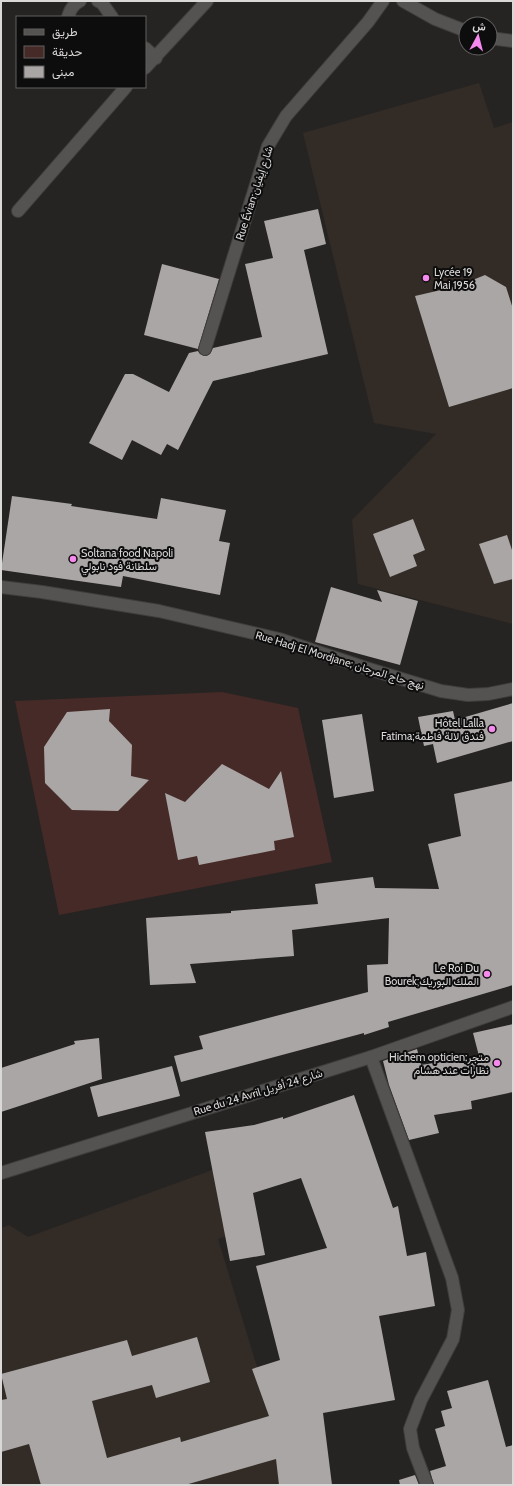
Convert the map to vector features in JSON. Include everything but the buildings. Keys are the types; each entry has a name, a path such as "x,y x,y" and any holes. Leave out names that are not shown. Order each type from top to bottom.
{"street":[{"path":"68,16 69,11 80,1"},
{"path":"98,1 102,3 111,16"},
{"path":"146,67 207,1"},
{"name":"Rue Évian;شارع إيفيان","path":"204,349 268,146 286,116 368,22 383,1"},
{"path":"403,1 458,28"},
{"path":"498,39 513,41"},
{"path":"146,49 156,58"},
{"path":"18,211 125,88"},
{"name":"Rue Hadj El Mordjane; نهج حاج المرجان","path":"1,587 42,592 159,611 271,637 442,691 468,695 488,694 513,689"},
{"name":"Rue du 24 Avril شارع 24 أفريل","path":"1,1173 371,1057 513,1007"},
{"path":"371,1057 452,1278 458,1310 453,1338 421,1400 410,1429 413,1448 427,1485"}],"shaded area":[{"name":"Lycée 19 Mai 1956","path":"479,83 494,128 513,122 513,624 358,584 352,520 436,434 374,423 303,133"},
{"path":"218,1168 243,1231 218,1239 293,1485 1,1485 1,1228 9,1225 28,1237"}],"green space":[{"path":"222,692 298,708 332,862 59,915 15,701"}],"place":[{"name":"Lycée 19 Mai 1956","path":"426,278"},
{"name":"Soltana food Napoli سلطانة فود نابولي","path":"73,559"},
{"name":"Hôtel Lalla Fatima;فندق لالة فاطمة","path":"492,729"},
{"name":"Le Roi Du Bourek;الملك البوريك","path":"487,974"},
{"name":"Hichem opticien;متجر نظارات عند هشام","path":"497,1063"}]}
